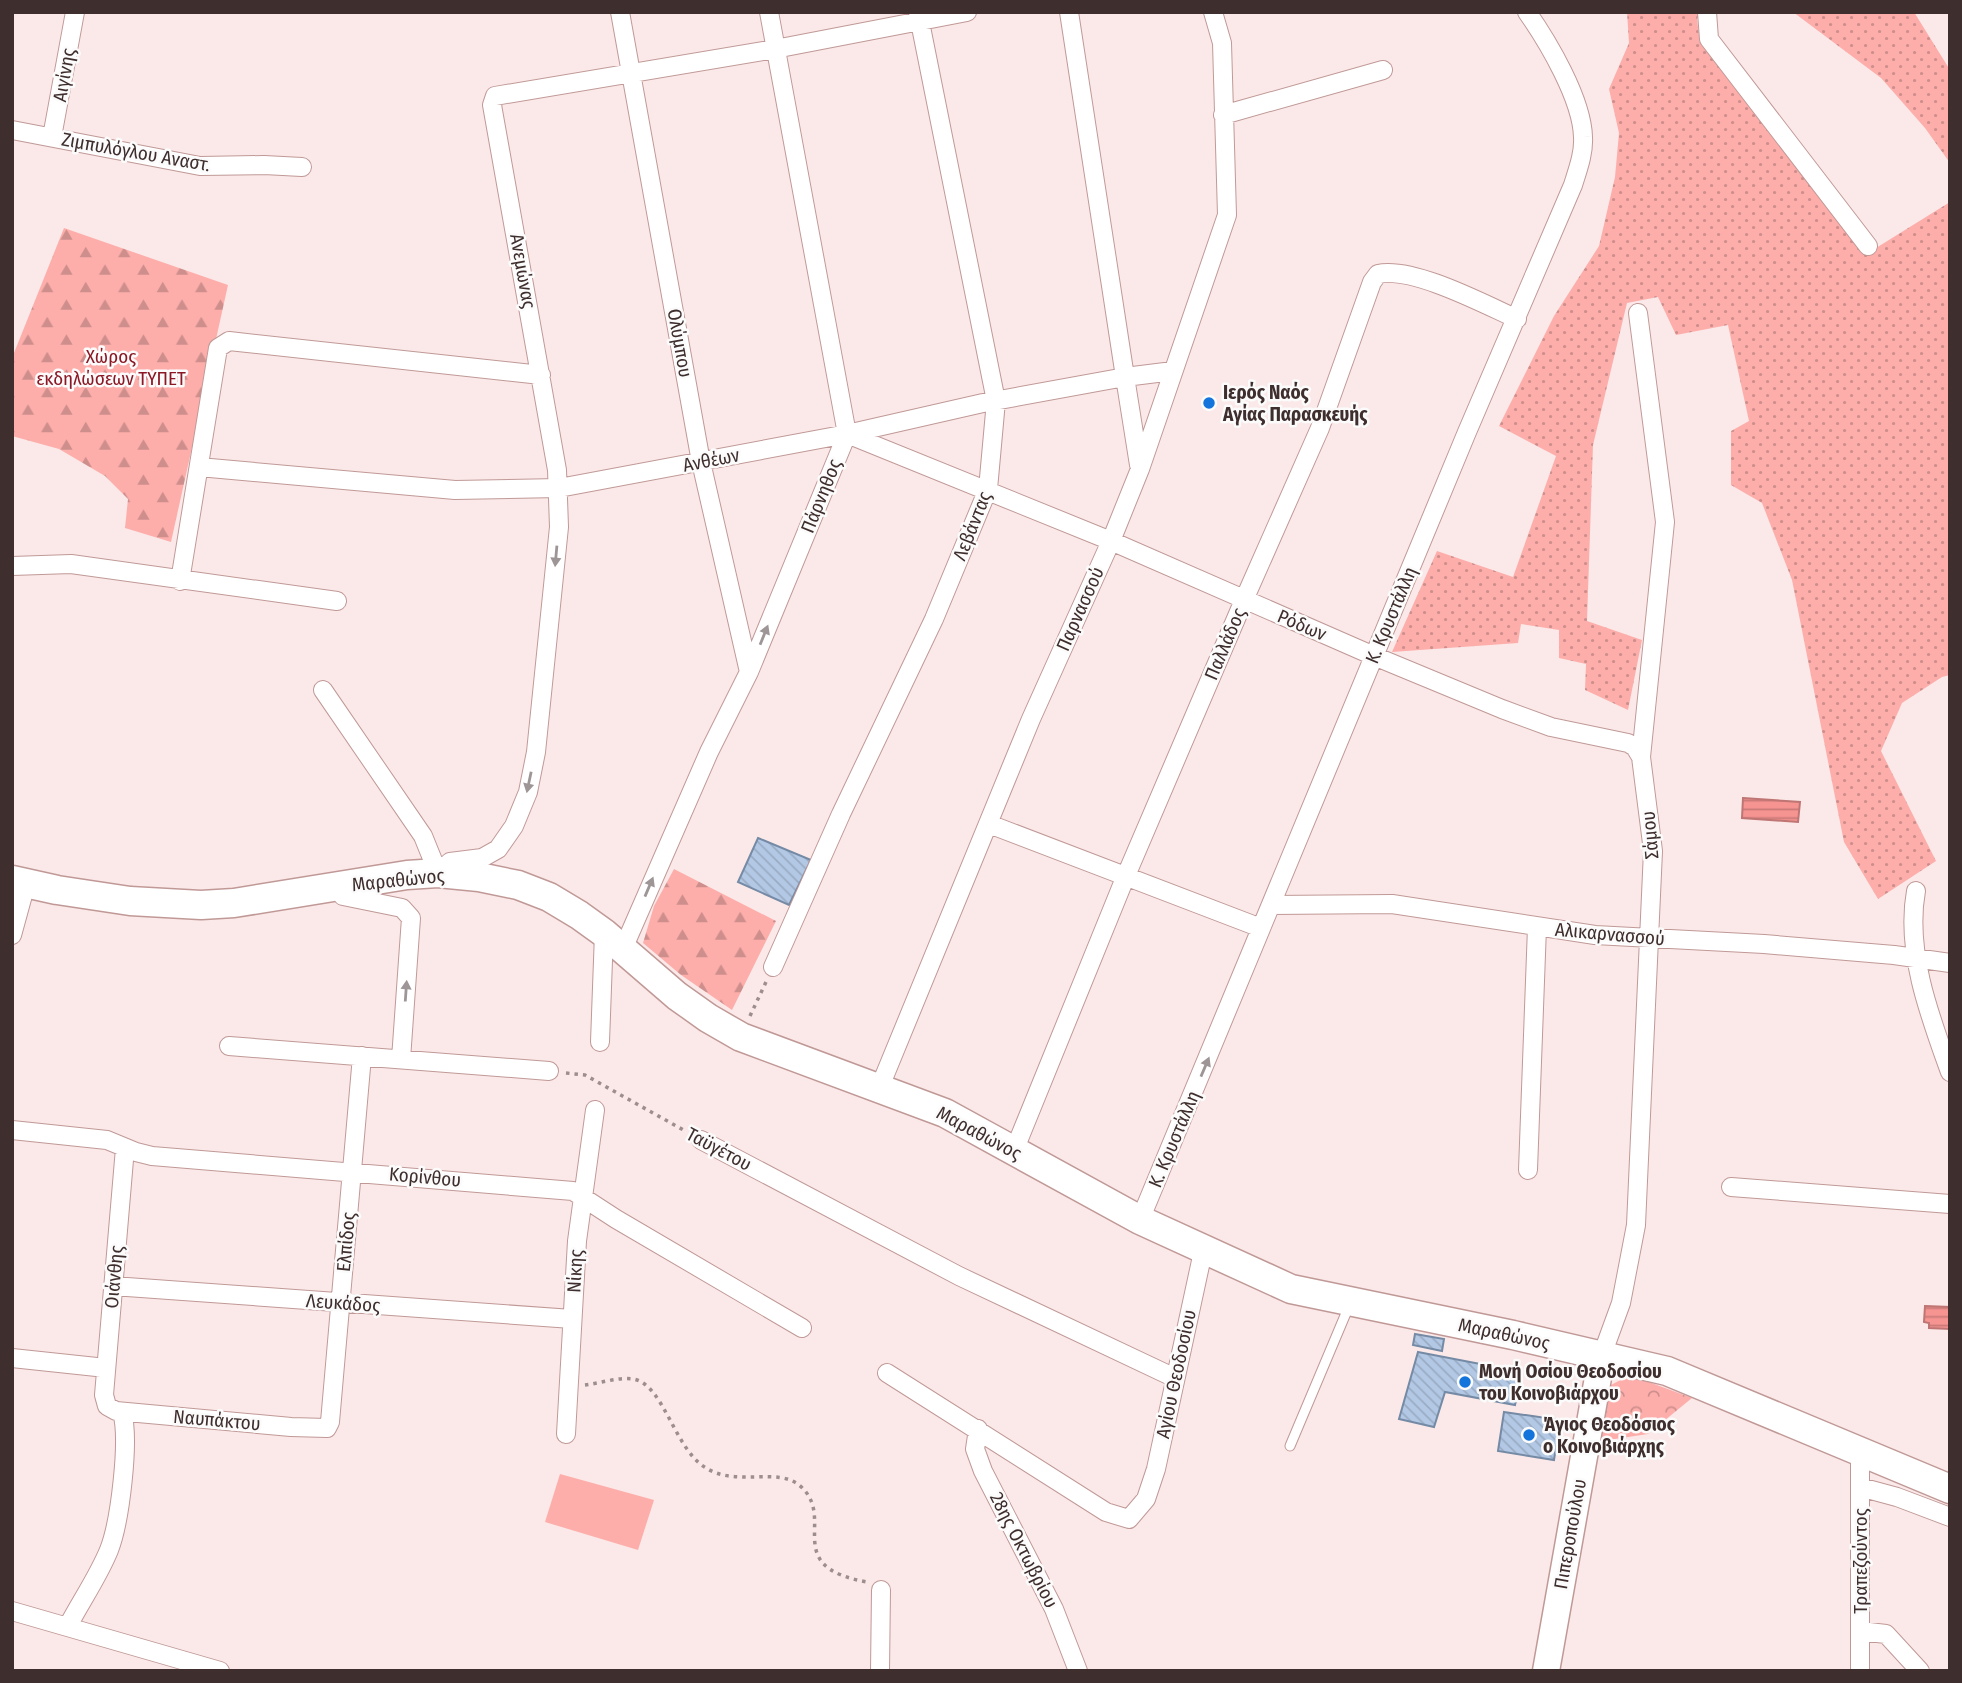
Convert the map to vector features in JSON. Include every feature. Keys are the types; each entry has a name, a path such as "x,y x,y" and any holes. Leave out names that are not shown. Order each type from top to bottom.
{"main road":[{"name":"Μαραθώνος","path":"19,882 130,901 201,905 234,903 407,875 438,873 518,884 550,897 613,941 685,1002 741,1037 945,1113 1140,1220 1291,1289 1667,1371 1950,1489"}],"street":[{"name":"Αιγίνης","path":"52,137 75,12"},
{"name":"Ολύμπου","path":"620,12 701,461 749,672"},
{"name":"Πάρνηθος","path":"613,941 749,672 846,434 769,12"},
{"name":"Ανεμώνας","path":"438,873 450,862 482,858 498,849 514,826 528,792 536,752 550,633 559,527 559,488 492,104 495,96 775,49 919,17 967,12"},
{"path":"1069,12 1140,469"},
{"path":"1213,12 1222,43 1223,115 1383,71"},
{"name":"Κ. Κρυστάλλη","path":"1140,1220 1467,432 1573,185 1583,141 1581,123 1568,85 1552,51 1527,12"},
{"path":"1707,12 1709,39 1868,246"},
{"name":"Λεβάντας","path":"773,967 820,860 934,619 988,489 996,401 919,17"},
{"name":"Παρνασσού","path":"879,1089 1031,719 1111,541 1140,469 1227,215 1223,115"},
{"name":"Ζιμπυλόγλου Αναστ.","path":"12,130 200,166 302,167"},
{"name":"Παλλάδος","path":"1014,1151 1125,878 1320,428 1364,303 1378,275 1395,272 1428,282 1517,319"},
{"name":"Σάμου","path":"1602,1355 1621,1303 1636,1225 1652,834 1641,757 1665,522 1638,313"},
{"path":"180,581 218,348 229,341 541,374"},
{"name":"Ανθέων","path":"199,467 455,491 559,488 846,434 996,401 1125,377 1173,371"},
{"name":"Ρόδων","path":"846,434 988,489 1474,698 1551,727 1628,743 1637,749 1641,757"},
{"path":"12,566 71,564 337,601"},
{"path":"323,690 424,836 438,873"},
{"path":"989,824 1261,928"},
{"path":"12,936 19,882"},
{"path":"339,887 342,897 402,908 411,918 401,1059"},
{"path":"1916,891 1913,916 1918,958 1932,1018 1950,1072"},
{"name":"Αλικαρνασσού","path":"1272,905 1392,904 1537,927 1648,939 1764,944 1950,962"},
{"path":"1528,1170 1537,927"},
{"path":"600,1042 613,941"},
{"path":"229,1046 550,1071"},
{"name":"Ελπίδος","path":"327,1428 330,1422 362,1056"},
{"name":"Νίκης","path":"566,1434 577,1241 594,1110"},
{"name":"Κορίνθου","path":"12,1130 107,1140 152,1156 573,1191 802,1328"},
{"name":"Ταϋγέτου","path":"701,1140 959,1276 1175,1378"},
{"name":"Οιάνθης","path":"68,1626 109,1549 125,1449 115,1409 104,1395 125,1148"},
{"path":"1731,1187 1950,1204"},
{"name":"Αγίου Θεοδοσίου","path":"978,1429 1106,1512 1129,1519 1146,1499 1156,1469 1203,1247"},
{"name":"Λευκάδος","path":"113,1286 572,1319"},
{"name":"Πιπεροπούλου","path":"1546,1671 1602,1355"},
{"path":"12,1358 106,1368"},
{"path":"887,1373 978,1429"},
{"name":"Ναυπάκτου","path":"115,1409 291,1427 327,1428"},
{"name":"28ης Οκτωβρίου","path":"978,1429 975,1449 983,1471 1054,1609 1078,1671"},
{"name":"Τραπεζούντος","path":"1860,1452 1860,1671"},
{"path":"1860,1487 1897,1497 1950,1517"},
{"path":"880,1671 881,1590"},
{"path":"12,1611 220,1671"},
{"path":"1860,1631 1886,1634 1920,1671"}],"lane":[{"path":"1290,1446 1352,1302"}],"path":[{"path":"741,1037 773,967"},
{"name":"Ταϋγέτου","path":"550,1071 585,1074 701,1140"},
{"path":"569,1386 620,1380 640,1381 657,1394 676,1433 700,1465 730,1477 787,1478 801,1486 807,1493 813,1513 814,1547 821,1562 832,1571 872,1584 881,1590"}],"green space":[{"path":"1627,12 1700,12 1697,19 1700,43 1868,255 1950,202 1950,675 1942,677 1902,703 1881,751 1936,861 1878,899 1844,842 1792,580 1762,503 1731,485 1731,431 1749,421 1728,325 1676,335 1658,297 1627,303 1593,445 1587,621 1642,640 1628,710 1585,690 1586,664 1559,658 1559,630 1521,624 1518,643 1392,652 1437,551 1513,577 1556,456 1499,426 1554,316 1599,246 1615,177 1619,133 1609,89 1629,43"},
{"path":"1793,12 1914,12 1950,70 1950,163 1925,128 1881,78"},
{"name":"Χώρος εκδηλώσεων ΤΥΠΕΤ","path":"64,228 228,285 171,542 125,528 128,499 105,476 59,449 12,436 12,358"},
{"path":"674,869 776,921 732,1010 681,975 643,943 654,906"},
{"path":"1630,1375 1692,1398 1648,1434 1595,1442 1607,1387"},
{"path":"560,1474 654,1500 638,1550 545,1522"}],"shaded area":[{"path":"1743,798 1800,802 1798,822 1742,818"},
{"path":"1925,1306 1950,1307 1950,1329 1929,1328 1929,1323 1924,1322"}],"building":[{"path":"758,838 811,860 789,905 738,882"},
{"path":"1415,1334 1444,1339 1442,1351 1413,1345"},
{"name":"Μονή Οσίου Θεοδοσίου του Κοινοβιάρχου","path":"1418,1352 1522,1372 1515,1405 1445,1392 1434,1427 1399,1419"},
{"name":"Άγιος Θεοδόσιος ο Κοινοβιάρχης","path":"1504,1412 1560,1420 1554,1460 1498,1451"}],"place":[{"name":"Ιερός Ναός Αγίας Παρασκευής","path":"1209,403"},
{"name":"Μονή Οσίου Θεοδοσίου του Κοινοβιάρχου","path":"1465,1382"},
{"name":"Άγιος Θεοδόσιος ο Κοινοβιάρχης","path":"1529,1435"}]}
